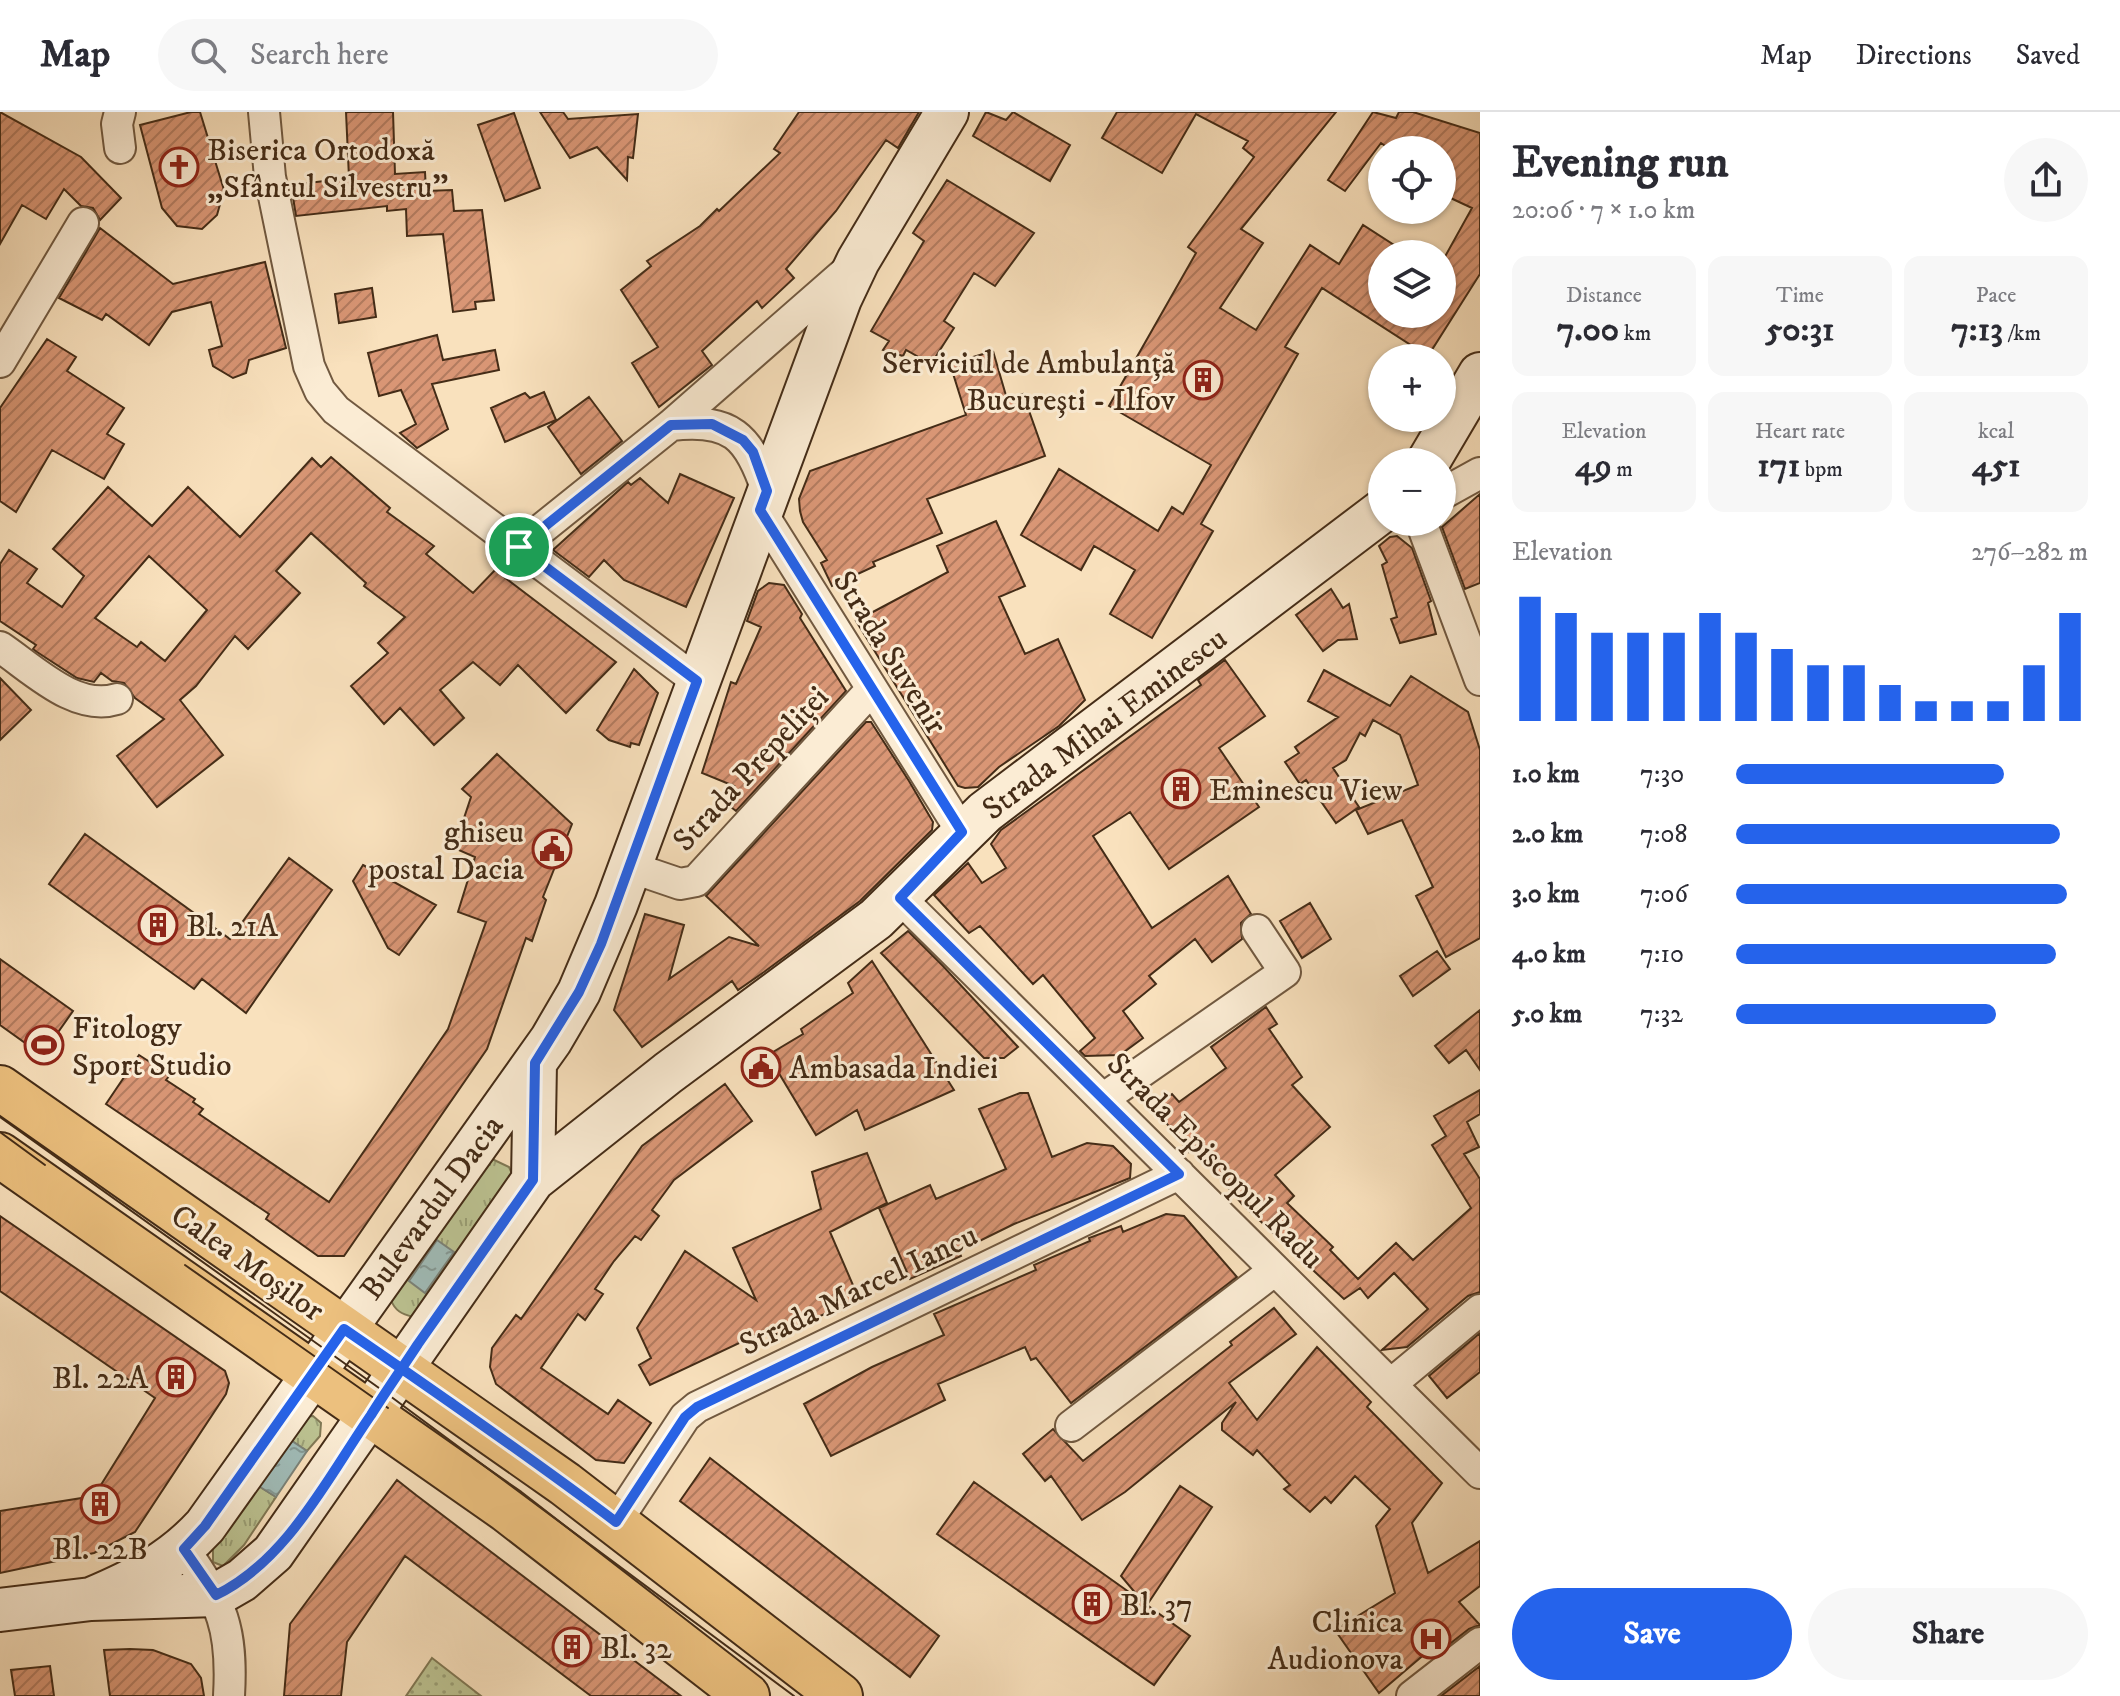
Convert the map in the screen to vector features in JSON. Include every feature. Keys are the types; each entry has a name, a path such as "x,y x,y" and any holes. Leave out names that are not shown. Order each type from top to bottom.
{"main road":[{"name":"Bulevardul Dacia","path":"91,1599 154,1571 184,1549 205,1526 535,1063 579,992 630,867 831,319 858,261 947,112"},
{"path":"1436,448 1480,374"},
{"name":"Strada Mihai Eminescu","path":"533,1180 609,1118 900,898 962,832 1368,522"},
{"name":"Bulevardul Dacia","path":"216,1595 242,1580 273,1553 533,1180 535,1063"},
{"path":"535,1063 544,1086 559,1108 586,1118 609,1118"},
{"name":"Calea Moșilor","path":"0,1088 328,1352"},
{"path":"481,1138 515,1156 533,1180"},
{"name":"Calea Moșilor","path":"0,1155 328,1352 386,1392 616,1522 840,1696"},
{"name":"Calea Moșilor","path":"386,1392 507,1510 747,1696"},
{"path":"0,1610 91,1599 216,1595"}],"street":[{"path":"120,112 117,124 120,148"},
{"path":"264,112 270,177 309,366 320,391 336,410 697,681"},
{"path":"0,362 83,223"},
{"path":"519,547 671,425 858,261"},
{"name":"Strada Suvenir","path":"671,425 712,424 729,430 753,452 763,501 872,689 962,832"},
{"path":"1456,486 1480,473"},
{"path":"1426,536 1480,680"},
{"path":"0,647 79,699 104,703 117,699"},
{"name":"Strada Prepeliței","path":"630,867 680,884 696,881 872,689"},
{"name":"Strada Episcopul Radu","path":"900,898 1480,1473"},
{"path":"1104,1098 1285,972 1257,930"},
{"name":"Strada Marcel Iancu","path":"616,1522 685,1417 697,1407 1179,1174"},
{"path":"1071,1426 1275,1270"},
{"path":"1391,1384 1480,1310"},
{"path":"184,1549 216,1595 228,1637 229,1696"},
{"path":"1412,1696 1480,1643"}],"green space":[{"path":"490,1158 509,1167 513,1176 413,1317 402,1313 391,1300"},
{"path":"313,1416 321,1423 320,1436 307,1451 289,1439 302,1417"},
{"path":"257,1485 276,1497 244,1545 223,1566 213,1562 213,1545"},
{"path":"432,1658 481,1696 406,1696"}],"water":[{"path":"437,1240 454,1252 425,1293 409,1281"},
{"path":"289,1439 307,1451 276,1497 257,1485"}],"building":[{"path":"0,112 81,157 121,198 100,220 93,208 81,206 64,189 46,219 22,205 0,244"},
{"path":"200,112 224,190 217,215 202,229 177,226 162,208 140,125"},
{"path":"346,112 393,112 395,174 425,172 426,191 452,190 454,211 482,210 494,300 475,302 476,309 453,312 443,234 407,236 406,209 387,211 387,206 296,216 291,185 349,178"},
{"path":"540,112 563,112 568,119 638,114 633,158 628,157 627,180 597,147 570,158"},
{"path":"799,112 919,112 898,148 886,140 836,211 786,269 794,278 762,308 757,301 702,351 712,365 659,407 632,363 658,347 621,290 651,266 647,261 700,226 717,209 719,211 780,153 774,149"},
{"path":"986,112 1006,120 1013,112 1070,145 1050,181 973,136"},
{"path":"1117,112 1336,112 1241,229 1263,243 1220,308 1256,330 1310,245 1339,264 1363,225 1386,240 1368,240 1368,318 1322,288 1285,347 1298,354 1201,524 1213,531 1152,638 1110,614 1135,570 1094,546 1081,570 1021,535 1059,469 1158,531 1172,507 1183,514 1211,465 1109,406 1196,253 1188,247 1254,157 1243,148 1248,141 1196,114 1162,173 1102,138"},
{"path":"1373,112 1396,118 1399,112 1413,112 1480,133 1480,274 1456,312 1454,240 1472,208 1456,201 1456,136 1368,136 1368,160 1345,191 1328,180"},
{"path":"514,113 540,188 505,201 478,125"},
{"path":"947,180 1034,233 995,286 974,273 944,321 954,328 931,364 906,350 903,356 883,350 889,341 871,331 924,241 913,233"},
{"path":"100,228 173,284 265,262 286,348 249,360 246,373 233,378 213,366 209,350 222,346 211,302 172,312 149,345 106,314 102,320 59,298"},
{"path":"372,288 376,317 339,323 335,294"},
{"path":"1384,328 1446,328 1436,344 1409,344"},
{"path":"437,335 443,360 495,350 499,370 432,384 448,429 417,448 400,433 416,424 401,390 379,396 368,353"},
{"path":"47,339 76,357 67,371 124,408 107,434 124,444 104,479 52,450 16,512 0,501 0,408"},
{"path":"993,351 1007,399 1023,394 1045,456 927,499 942,533 873,562 875,566 832,586 821,563 827,560 803,522 800,511 799,499 810,471 966,415 950,364"},
{"path":"544,392 556,420 505,442 491,408 525,393 530,398"},
{"path":"589,397 622,441 581,474 548,427"},
{"path":"331,457 390,508 387,512 434,546 426,554 473,593 495,570 616,662 566,713 518,665 500,685 473,662 440,690 464,718 434,745 400,708 384,724 351,686 388,653 378,643 405,617 364,586 366,583 311,533 276,571 300,593 248,649 235,636 196,686 180,700 223,755 157,807 117,756 164,719 135,698 124,683 112,681 101,673 94,682 77,678 37,652 33,649 36,645 0,621 0,564 9,550 37,569 27,583 62,607 84,576 53,549 108,487 152,526 188,487 240,537 312,458 321,467","holes":["149,556 207,610 165,661 141,642 137,647 95,618"]},
{"path":"680,474 734,498 686,607 624,580 604,560 589,577 553,550 628,482 631,485 640,478 668,503"},
{"path":"1480,494 1480,583 1465,589 1445,536 1456,536 1456,515"},
{"path":"996,521 1025,586 999,597 1025,654 1058,639 1085,700 1059,726 999,767 978,787 965,788 958,786 856,621 948,572 937,546"},
{"path":"1397,536 1412,548 1431,601 1428,603 1436,634 1400,643 1391,619 1397,617 1382,565 1387,562 1379,546 1390,537"},
{"path":"769,583 784,585 802,614 800,618 846,691 736,811 722,800 734,786 702,773 731,682 736,684 761,627 747,621 758,591"},
{"path":"1331,589 1343,608 1349,604 1357,639 1338,640 1323,651 1296,615"},
{"path":"1225,660 1265,716 1219,748 1259,807 1169,869 1130,812 1093,836 1152,928 1228,876 1251,914 1241,923 1242,939 1212,962 1195,939 1149,976 1156,984 1123,1011 1143,1038 1120,1055 1085,1056 1080,1051 1095,1038 1043,975 1033,984 980,926 969,933 934,895 968,863 982,883 1006,868 991,844 1001,830 1201,685 1198,680"},
{"path":"634,669 658,693 639,745 631,743 630,747 609,740 597,730"},
{"path":"1324,670 1390,706 1411,676 1468,712 1480,750 1480,938 1446,957 1416,896 1433,887 1402,820 1368,834 1356,810 1418,785 1400,735 1373,720 1365,736 1360,733 1346,760 1333,768 1359,807 1336,823 1306,780 1300,784 1285,762 1299,753 1295,747 1338,717 1308,701"},
{"path":"0,678 31,710 0,740"},
{"path":"866,722 871,722 909,781 933,822 932,830 860,901 738,990 732,981 642,1047 614,1010 645,914 684,925 669,979 729,937 759,946 706,896"},
{"path":"497,754 572,824 543,897 546,900 532,941 526,938 487,1049 344,1256 318,1256 266,1219 269,1214 106,1104 139,1055 170,1075 166,1080 195,1099 193,1102 203,1109 199,1114 329,1202 448,1029 486,922 458,912 475,857 454,848 471,797 462,789"},
{"path":"85,834 230,939 289,858 332,890 246,1013 202,979 194,989 49,884"},
{"path":"363,865 436,905 399,955 388,948 353,881"},
{"path":"1310,903 1331,939 1302,958 1280,921"},
{"path":"908,931 1018,1047 1004,1058 984,1058 881,953"},
{"path":"1437,951 1450,969 1413,996 1400,976"},
{"path":"0,959 73,1011 42,1055 0,1025"},
{"path":"872,961 954,1090 865,1130 857,1110 816,1135 768,1055 803,1034 801,1029 853,993 848,983"},
{"path":"1266,1007 1277,1024 1269,1029 1302,1077 1292,1085 1330,1127 1275,1175 1294,1196 1287,1203 1333,1247 1330,1250 1358,1279 1396,1243 1413,1260 1471,1208 1432,1145 1446,1136 1434,1116 1480,1090 1480,1114 1467,1122 1479,1147 1464,1154 1480,1179 1480,1292 1468,1296 1407,1347 1382,1350 1428,1309 1394,1273 1368,1298 1360,1288 1344,1299 1242,1204 1195,1147 1189,1152 1154,1107 1172,1094 1179,1102 1226,1068 1211,1047"},
{"path":"1480,1010 1480,1070 1466,1050 1449,1063 1435,1046"},
{"path":"725,1084 752,1121 674,1180 652,1210 659,1216 641,1240 635,1236 614,1261 595,1289 603,1294 585,1320 578,1314 541,1368 608,1414 618,1400 651,1423 624,1463 596,1460 496,1384 490,1367 492,1348 516,1315 521,1319 642,1146"},
{"path":"1020,1093 1028,1093 1052,1157 1087,1143 1113,1146 1131,1164 1130,1178 1014,1224 959,1251 961,1256 910,1279 879,1208 930,1185 936,1199 1006,1169 979,1109"},
{"path":"867,1153 887,1203 830,1232 859,1299 779,1334 771,1334 769,1329 650,1385 639,1365 651,1358 637,1328 685,1251 756,1300 733,1248 821,1209 812,1172"},
{"path":"1166,1214 1184,1216 1237,1277 1071,1403 1036,1358 1031,1360 1025,1347 938,1384 945,1400 831,1456 804,1404 872,1367 944,1335 934,1314 1036,1270 1034,1265 1090,1241 1089,1238 1121,1226 1123,1232"},
{"path":"0,1216 225,1371 229,1383 226,1394 135,1532 94,1553 0,1573 0,1511 94,1496 155,1398 0,1291"},
{"path":"1274,1308 1296,1334 1229,1383 1257,1420 1317,1347 1371,1402 1367,1407 1442,1483 1412,1523 1428,1573 1480,1541 1480,1586 1459,1602 1480,1625 1469,1629 1438,1653 1433,1647 1379,1693 1335,1630 1395,1593 1376,1526 1390,1509 1355,1476 1331,1503 1325,1497 1310,1512 1284,1489 1290,1485 1257,1450 1253,1455 1222,1430 1222,1423 1236,1402 1125,1492 1082,1520 1051,1476 1045,1481 1023,1454 1053,1429 1083,1461 1232,1345 1230,1342"},
{"path":"1480,1333 1480,1372 1447,1398 1429,1376"},
{"path":"710,1458 939,1636 910,1677 680,1501"},
{"path":"397,1480 681,1696 591,1696 405,1556 347,1642 341,1696 284,1696 290,1624"},
{"name":"Bl. 37","path":"974,1482 1143,1602 1121,1576 1180,1486 1212,1507 1147,1605 1190,1636 1154,1685 937,1534"},
{"path":"104,1650 153,1650 191,1664 201,1678 204,1696 110,1696"},
{"path":"50,1666 54,1696 15,1696 11,1670"},
{"path":"1480,1666 1480,1696 1441,1696"}],"tram line":[{"path":"0,1117 386,1393 794,1696"},
{"path":"0,1132 45,1165"},
{"path":"185,1265 388,1408"}],"place":[{"name":"Biserica Ortodoxă „Sfântul Silvestru”","path":"179,167"},
{"name":"Serviciul de Ambulanță București - Ilfov","path":"1203,380"},
{"name":"Eminescu View","path":"1181,789"},
{"name":"ghiseu postal Dacia","path":"552,849"},
{"name":"Bl. 21A","path":"158,925"},
{"name":"Fitology Sport Studio","path":"44,1045"},
{"name":"Ambasada Indiei","path":"761,1067"},
{"name":"Bl. 22A","path":"176,1377"},
{"name":"Bl. 22B","path":"100,1504"},
{"name":"Bl. 37","path":"1092,1604"},
{"name":"Clinica Audionova","path":"1431,1639"},
{"name":"Bl. 32","path":"572,1647"}],"route":[{"path":"519,547 671,425 712,424 729,430 743,440 753,452 767,491 760,510 962,832 900,898 1179,1174 697,1407 685,1417 616,1522 461,1409 402,1369 344,1329 205,1526 184,1549 216,1595 258,1568 286,1536 371,1415 379,1402 386,1393 402,1369 418,1344 533,1180 535,1063 579,992 601,944 697,681 519,547"}]}
